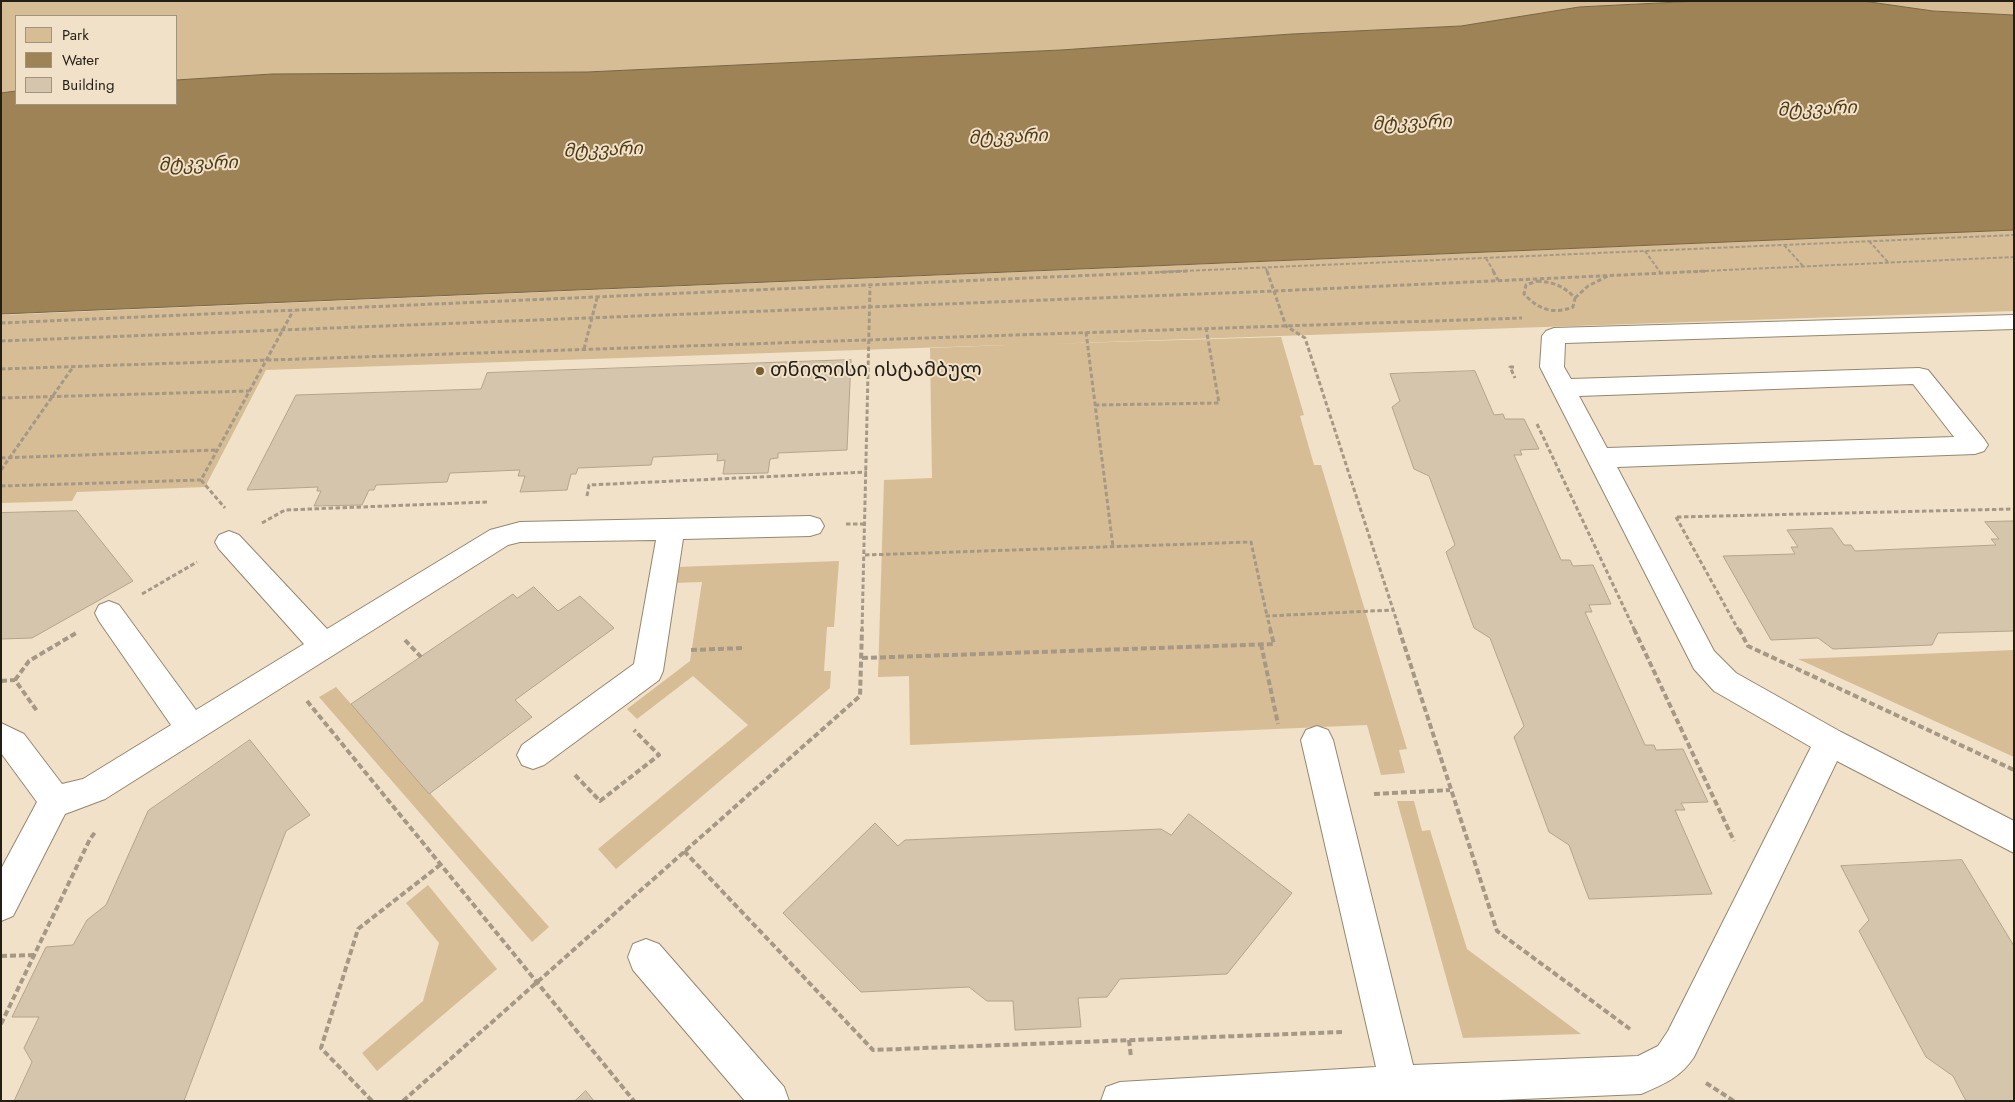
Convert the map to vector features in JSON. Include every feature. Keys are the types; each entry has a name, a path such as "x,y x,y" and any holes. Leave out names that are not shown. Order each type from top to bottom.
{"lane":[{"path":"2014,322 1554,336 1558,377 1704,660 1724,682 1830,742 2014,838"},
{"path":"1558,377 1919,376 1974,445 1599,458"},
{"path":"54,800 71,798 94,789 323,645 500,537 520,532 810,526"},
{"path":"540,750 648,671 671,529"},
{"path":"229,542 323,645"},
{"path":"109,613 191,728"},
{"path":"1,737 14,744 54,800"},
{"path":"1317,740 1401,1093"},
{"path":"1120,1101 1401,1093 1641,1075 1670,1059 1681,1044 1830,742"},
{"path":"1,904 54,800"},
{"path":"646,956 770,1101"}],"path":[{"path":"1,323 870,287 2014,235"},
{"path":"1869,241 1889,263"},
{"path":"1784,245 1804,267"},
{"path":"1645,251 1660,273"},
{"path":"1,341 284,328 1537,280 2014,257"},
{"path":"1486,258 1498,280"},
{"path":"1266,268 1286,326 1305,338 1496,931 1635,1032 1626,1037"},
{"path":"1576,298 1568,288 1553,282 1537,280 1526,285 1524,294 1532,304 1546,310 1562,312 1573,306 1576,298 1588,286 1610,275"},
{"path":"403,1101 860,696 865,555 870,287"},
{"path":"584,349 597,298"},
{"path":"1,486 200,480 294,311"},
{"path":"1,369 1526,318"},
{"path":"1095,405 1219,403 1206,328"},
{"path":"1086,332 1113,547"},
{"path":"1,470 73,366"},
{"path":"1518,385 1510,367 1558,377"},
{"path":"1,398 250,390"},
{"path":"1535,420 1736,845"},
{"path":"1,458 217,450"},
{"path":"586,498 589,484 866,472"},
{"path":"15,680 29,661 285,510 489,502"},
{"path":"1582,519 2014,508"},
{"path":"1676,517 1748,646 2014,770"},
{"path":"862,658 1274,644 1251,542 865,555"},
{"path":"1267,616 1393,610"},
{"path":"1261,644 1279,731"},
{"path":"651,652 743,648"},
{"path":"414,650 421,657"},
{"path":"282,671 634,1101"},
{"path":"540,750 600,801 659,754 606,702"},
{"path":"1,1024 90,840 99,828"},
{"path":"684,851 873,1050 1344,1032 1342,1022"},
{"path":"372,1101 321,1048 358,929 440,865"},
{"path":"1,956 34,955"},
{"path":"1702,1090 1710,1085 1714,1076"}],"green space":[{"path":"1,1 1699,1 1579,7 1461,26 1292,34 1061,50 587,72 272,74 178,80 178,15 15,15 15,91 1,93"},
{"path":"1863,1 2014,1 2014,15 1933,11"},
{"path":"2014,230 2014,311 1045,344 1281,337 1304,415 1300,416 1314,465 1321,465 1407,749 1399,750 1405,773 1381,775 1367,725 910,745 909,676 878,677 884,480 932,478 930,348 1006,345 266,370 205,487 77,492 72,501 1,503 1,315"},
{"path":"839,561 834,627 827,627 824,671 831,671 830,688 616,869 598,849 748,725 693,676 637,719 627,709 690,661 702,582 674,583 676,567"},
{"path":"2014,650 2014,757 1798,659"},
{"path":"336,687 549,927 532,942 319,697"},
{"path":"1397,801 1414,801 1422,831 1430,830 1467,949 1581,1034 1463,1038"},
{"path":"428,885 497,969 377,1071 362,1053 423,1001 439,943 406,903"}],"water":[{"name":"მტკვარი","path":"1699,1 1863,1 1933,11 2014,15 2014,230 1,314 1,93 15,91 15,105 178,105 178,80 272,74 587,72 1061,50 1292,34 1461,26 1579,7"}],"building":[{"path":"851,360 847,450 778,453 778,458 770,459 768,473 723,474 725,460 717,461 718,454 653,457 651,465 578,468 576,474 571,474 567,490 520,492 525,476 518,476 520,470 450,473 447,482 376,485 374,490 369,490 362,505 314,506 321,491 317,491 318,487 247,490 296,395 481,389 487,373"},
{"path":"1475,371 1494,415 1503,414 1505,419 1524,419 1539,449 1520,450 1522,455 1514,455 1561,560 1570,560 1573,566 1593,565 1611,604 1589,605 1592,612 1585,612 1645,745 1654,745 1656,750 1683,749 1708,802 1681,803 1685,810 1675,810 1712,894 1589,899 1569,845 1549,832 1514,737 1524,726 1490,638 1474,628 1446,552 1455,545 1429,476 1414,469 1392,407 1400,401 1390,374"},
{"path":"77,511 133,581 32,638 1,639 1,513"},
{"path":"2014,521 2014,631 1938,633 1932,645 1833,649 1818,638 1771,640 1723,556 1795,554 1791,547 1798,547 1787,530 1832,528 1844,545 1851,545 1855,551 1996,545 1991,539 1999,539 1985,522"},
{"path":"534,587 558,611 580,596 614,628 515,700 532,717 429,794 351,704 513,594 517,598"},
{"path":"250,740 310,815 286,831 184,1101 14,1101 32,1062 24,1048 39,1017 12,1017 46,947 73,945 87,920 106,905 148,811"},
{"path":"1189,814 1292,893 1227,974 1120,979 1107,997 1078,998 1081,1027 1015,1030 1013,1001 987,1001 969,987 861,992 783,913 875,823 898,846 905,840 1161,829 1171,835"},
{"path":"1962,860 2014,946 2014,1101 1966,1101 1953,1076 1926,1057 1859,931 1869,920 1841,866"},
{"path":"586,1091 594,1101 575,1101"}],"place":[{"name":"თნილისი ისტამბულ","path":"760,371"}]}
